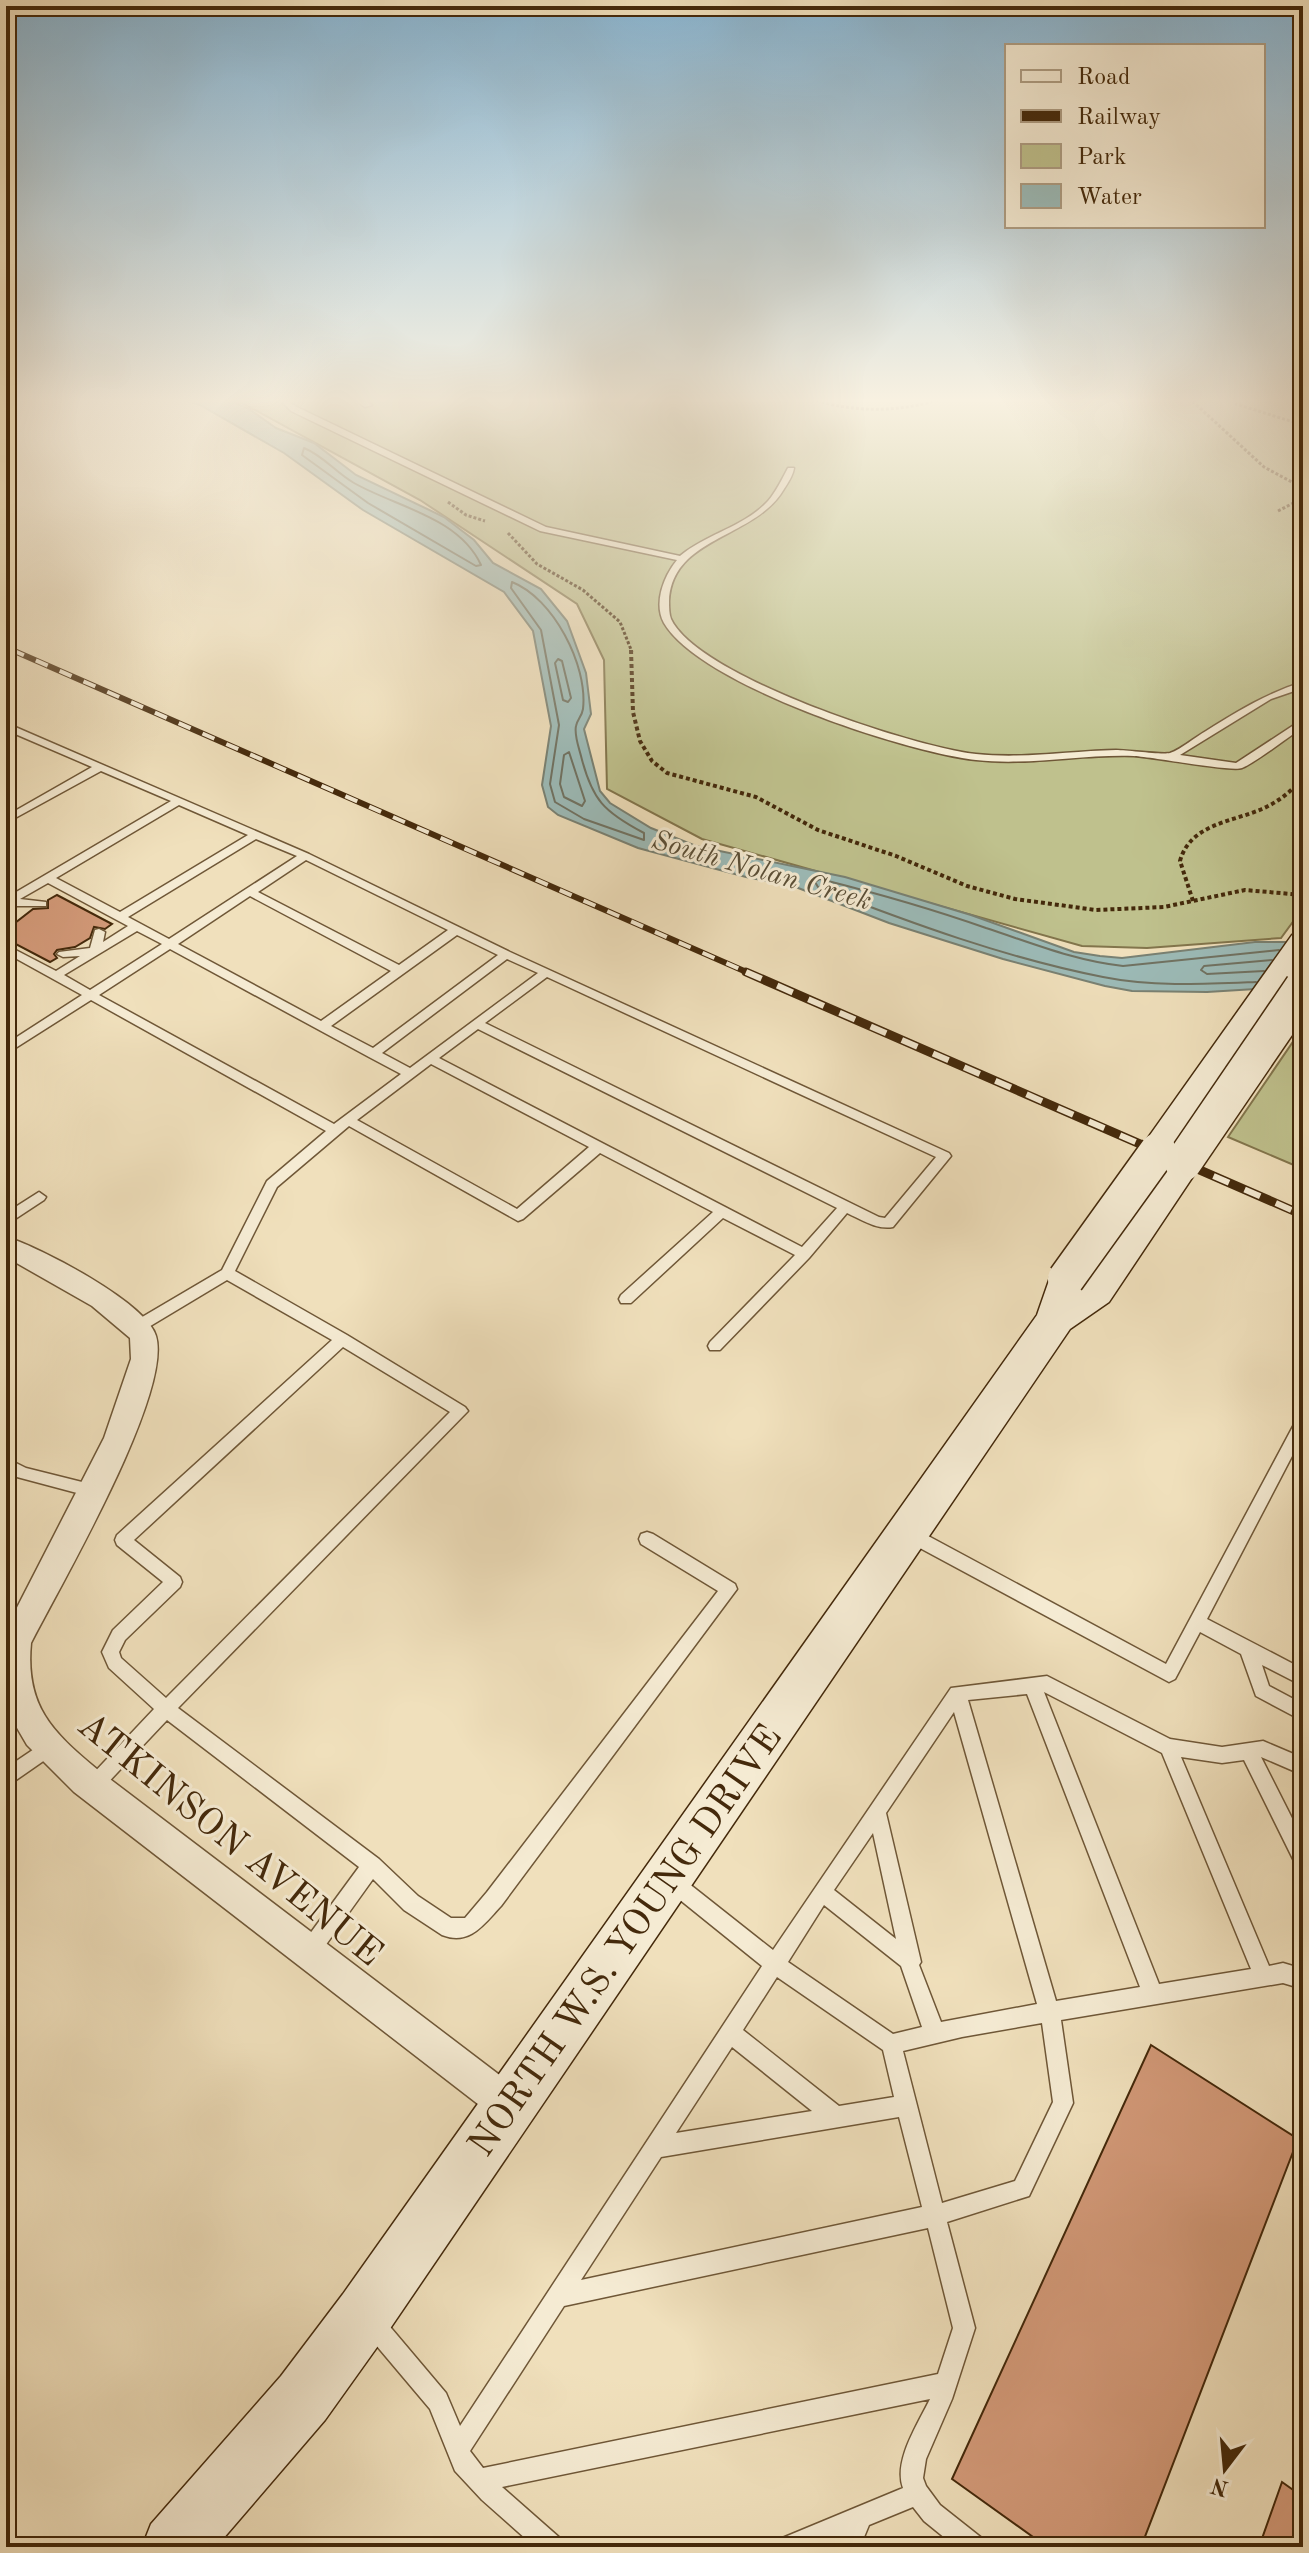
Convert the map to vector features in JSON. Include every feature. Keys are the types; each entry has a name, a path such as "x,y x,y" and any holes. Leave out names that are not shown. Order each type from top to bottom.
{"main road":[{"path":"1170,1157 1303,942"},
{"path":"1170,1157 1303,987"},
{"name":"NORTH W.S. YOUNG DRIVE","path":"174,2547 303,2398 364,2315 1170,1157"}],"street":[{"path":"6,1246 79,1287 137,1327"},
{"name":"ATKINSON AVENUE","path":"137,1327 147,1353 131,1414 15,1642 12,1670 15,1690 27,1719 49,1747 94,1785 509,2105"}],"lane":[{"path":"518,517 543,529 683,559"},
{"path":"750,517 709,539 683,559 666,588 664,610 671,627 712,663 778,695 891,736 972,757 1025,759 1124,753 1238,766 1303,723"},
{"path":"1168,758 1268,697 1303,685"},
{"path":"6,726 305,856 506,954 944,1156 888,1224 844,1208 477,1024"},
{"path":"6,739 19,732"},
{"path":"6,820 100,767"},
{"path":"6,902 179,801"},
{"path":"121,916 255,835"},
{"path":"6,1050 305,856"},
{"path":"48,878 411,1074"},
{"path":"250,892 399,970"},
{"path":"6,902 42,904"},
{"path":"6,902 7,924"},
{"path":"57,975 138,925"},
{"path":"322,1026 456,930"},
{"path":"95,951 99,932"},
{"path":"6,948 335,1130"},
{"path":"63,954 95,951"},
{"path":"373,1054 506,954"},
{"path":"137,1327 227,1273 272,1184 335,1130 546,972"},
{"path":"431,1059 804,1254"},
{"path":"348,1120 518,1216 598,1147"},
{"path":"6,1220 39,1197"},
{"path":"715,1346 844,1208"},
{"path":"626,1299 721,1212"},
{"path":"94,1785 460,1411 227,1273"},
{"path":"342,1339 123,1540 174,1582 119,1635 110,1652 115,1663 166,1709 372,1865 411,1903 449,1928 469,1927 494,1899 729,1589 647,1539"},
{"path":"907,1533 1169,1674 1303,1421"},
{"path":"6,1464 22,1473 92,1491"},
{"path":"1196,1622 1303,1678"},
{"path":"1248,1649 1262,1691 1303,1713"},
{"path":"957,1693 1047,1684 1168,1747 1222,1755 1263,1749 1303,1767"},
{"path":"1033,1686 1153,1995"},
{"path":"458,2449 822,1892 957,1693"},
{"path":"559,2296 937,2215 1022,2189 1063,2103 1050,2014 957,1693"},
{"path":"6,1779 49,1747"},
{"path":"1168,1747 1264,1976"},
{"path":"1249,1751 1303,1859"},
{"path":"877,1811 913,1971"},
{"path":"308,1953 372,1865"},
{"path":"667,1878 776,1965 891,2044 964,2328 946,2384 915,2458 911,2478 917,2494 932,2513 975,2547"},
{"path":"822,1892 908,1960 935,2034"},
{"path":"891,2044 1283,1973 1303,1979"},
{"path":"731,2033 836,2117"},
{"path":"657,2147 908,2105"},
{"path":"364,2315 424,2381 438,2401 463,2463 553,2547"},
{"path":"479,2480 946,2384"},
{"path":"788,2547 917,2494"},
{"path":"848,2547 861,2517"}],"path":[{"path":"473,517 495,526"},
{"path":"505,530 521,542 537,564 583,590 620,622 634,657 633,712 640,741 652,761 667,773 769,802 818,830 888,852 944,878 993,894 1096,910 1193,901 1230,892 1262,889 1303,895"},
{"path":"1193,901 1180,861 1187,842 1203,831 1265,808 1303,778"}],"green space":[{"path":"446,517 1303,517 1303,908 1281,938 1147,948 1082,946 702,839 607,789 604,660 577,604"},
{"path":"1303,1027 1303,1169 1228,1137"}],"water":[{"name":"South Nolan Creek","path":"375,517 444,517 474,540 493,563 541,589 567,621 586,673 591,714 584,729 600,791 610,803 651,828 696,846 845,877 971,915 1074,952 1122,958 1255,942 1303,942 1303,986 1207,992 1132,991 1105,986 1003,959 889,923 793,886 746,877 638,848 558,815 548,807 542,785 551,726 533,631 504,592"}],"building":[{"path":"57,895 112,924 105,929 94,927 90,938 75,947 57,950 54,954 57,958 50,962 6,939 6,930 33,909 48,908 48,900"},
{"path":"1151,2045 1298,2139 1141,2547 1047,2547 952,2479"},
{"path":"1282,2482 1303,2497 1303,2547 1259,2547"}],"railway":[{"path":"6,648 16,652"},
{"path":"12,650 751,974"},
{"path":"746,972 1303,1215"}]}
